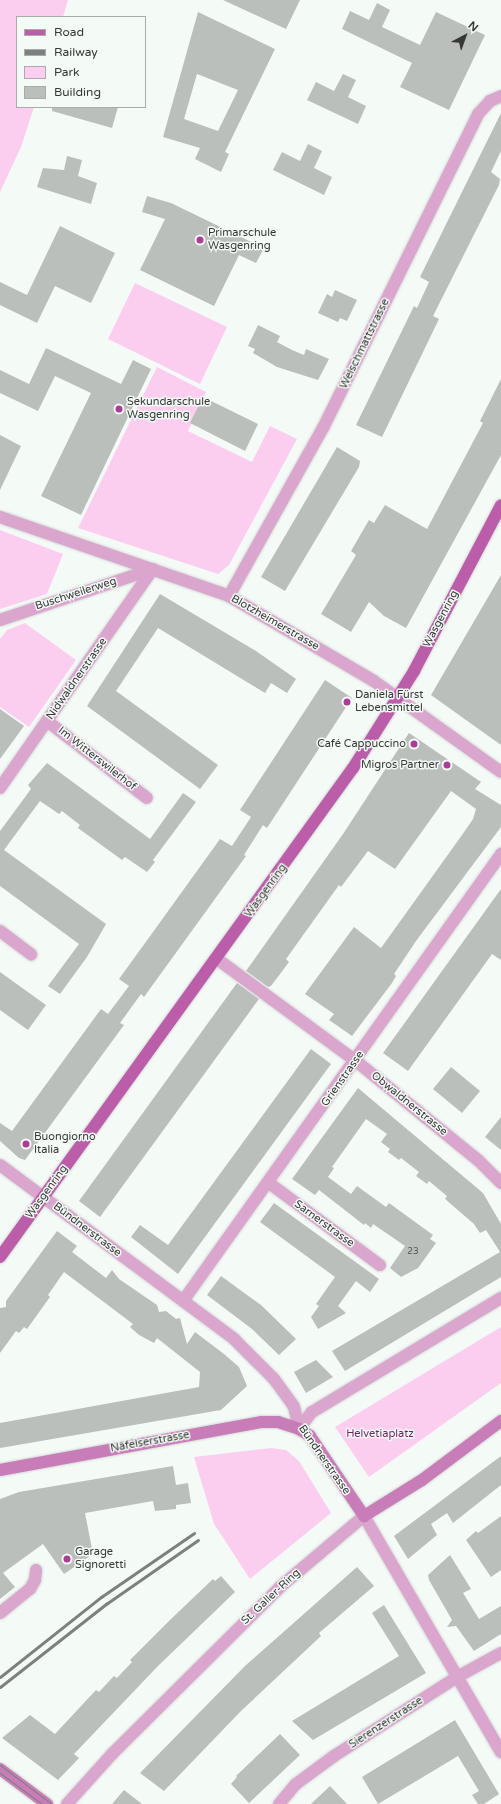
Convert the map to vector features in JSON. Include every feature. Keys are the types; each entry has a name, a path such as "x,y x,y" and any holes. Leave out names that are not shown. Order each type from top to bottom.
{"main road":[{"name":"Wasgenring","path":"0,1257 330,802 398,697 501,505"}],"street":[{"name":"Welschmattstrasse","path":"229,596 323,428 478,114 490,101 501,96"},
{"name":"Blotzheimerstrasse","path":"0,517 229,596 398,697 501,772"},
{"name":"Buschweilerweg","path":"0,620 153,569"},
{"name":"Nidwaldnerstrasse","path":"0,788 153,569"},
{"name":"Im Witterswilerhof","path":"48,720 147,798"},
{"name":"Grienstrasse","path":"183,1301 356,1061 501,854"},
{"path":"0,931 31,954"},
{"name":"Obwaldnerstrasse","path":"217,959 356,1061 478,1160 501,1183"},
{"path":"0,1165 43,1197"},
{"name":"Sarnerstrasse","path":"269,1183 380,1265"},
{"name":"Bündnerstrasse","path":"43,1197 234,1339 274,1380 294,1407 299,1428 310,1436 364,1516 501,1752"},
{"path":"299,1428 312,1412 501,1298"},
{"name":"St. Galler-Ring","path":"67,1804 113,1753 280,1587 364,1516 422,1480 501,1421"},
{"name":"Näfelserstrasse","path":"0,1470 261,1422 278,1422 299,1428"},
{"path":"0,1613 30,1588 35,1580 36,1570"},
{"name":"Sierenzerstrasse","path":"279,1804 296,1784 334,1756 457,1677 501,1653"},
{"path":"0,1769 47,1804"}],"green space":[{"path":"0,0 68,0 63,16 16,16 16,108 34,108 21,147 0,192"},
{"path":"135,283 227,327 200,384 108,339"},
{"path":"157,367 206,392 188,431 252,462 270,426 297,439 229,565 218,574 78,528"},
{"path":"0,530 63,554 47,594 0,609"},
{"path":"25,623 76,660 29,727 0,707 0,639 7,630"},
{"name":"Helvetiaplatz","path":"501,1327 501,1383 369,1477 335,1427"},
{"path":"271,1448 286,1450 299,1461 331,1513 250,1579 214,1524 194,1457"}],"building":[{"path":"223,0 300,0 286,29"},
{"path":"377,3 390,10 382,27 420,45 436,12 485,35 449,110 400,87 412,63 342,29 350,11 369,20"},
{"path":"198,12 275,49 225,152 229,154 221,172 195,159 200,148 163,137","holes":["197,74 238,90 218,131 184,119"]},
{"path":"343,74 356,80 348,97 366,106 358,124 307,100 316,82 334,91"},
{"path":"52,108 118,108 112,128 52,111"},
{"path":"501,113 501,151 491,172 500,179 499,185 433,316 439,319 382,437 356,425 414,306 417,308 429,282 420,277"},
{"path":"308,144 322,151 314,168 332,177 324,195 273,170 282,152 300,161"},
{"path":"67,156 82,160 78,176 97,183 91,204 37,187 43,168 64,170"},
{"path":"147,196 171,203 264,248 256,263 239,255 214,306 140,270 165,219 142,212"},
{"path":"60,226 115,253 91,303 55,286 37,323 0,305 0,282 27,295"},
{"path":"335,290 357,300 347,321 340,318 338,322 318,313 327,294 332,297"},
{"path":"258,325 280,336 277,342 292,350 304,355 306,349 329,359 318,380 277,367 253,353 255,349 248,346"},
{"path":"46,348 121,384 133,360 151,369 81,515 41,496 91,393 55,376 38,411 0,393 0,370 29,384"},
{"path":"501,379 501,455 406,628 384,616 369,602 351,632 321,614 356,555 351,551 369,520 374,523 385,505 427,529 483,423 480,421"},
{"path":"203,397 258,424 245,451 190,423"},
{"path":"0,435 21,446 0,490"},
{"path":"337,447 360,461 359,467 285,591 261,577"},
{"path":"501,575 501,745 431,695"},
{"path":"160,594 256,651 296,679 287,693 271,683 265,693 158,628 116,691 218,765 200,789 87,706"},
{"path":"325,680 352,698 267,828 263,825 244,855 246,856 144,997 141,994 120,1023 124,1025 25,1160 19,1158 0,1141 0,1123 12,1131 101,1009 108,1014 129,986 119,979 220,839 232,846 251,817 240,810"},
{"path":"0,709 24,726 0,759"},
{"path":"409,733 481,782 475,789 501,805 501,827 416,941 394,974 396,976 392,983 352,1036 329,1020 334,1014 305,994 354,927 381,948 473,819 476,809 451,791 395,869 368,851 341,887 339,885 286,959 289,962 271,986 268,987 246,971 343,834"},
{"path":"47,763 150,839 183,793 196,802 153,860 155,862 147,872 125,857 122,860 78,828 80,825 62,811 59,814 40,801 4,850 106,924 87,957 60,994 48,986 79,944 0,886 0,831 31,789 28,785"},
{"path":"501,889 501,960 492,954 408,1071 383,1053"},
{"path":"0,972 46,1005 28,1030 0,1010"},
{"path":"237,983 259,999 100,1217 79,1201"},
{"path":"311,1049 331,1064 178,1274 131,1237 140,1225 168,1245"},
{"path":"451,1067 480,1091 462,1113 433,1089"},
{"path":"358,1088 483,1193 501,1224 501,1277 345,1371 332,1351 500,1252 486,1230 480,1233 474,1224 445,1199 447,1196 429,1181 427,1184 416,1176 419,1172 401,1158 399,1160 388,1152 390,1149 381,1142 387,1134 366,1119 332,1167 334,1168 328,1177 351,1194 357,1186 386,1207 389,1203 433,1235 430,1239 436,1243 418,1268 401,1277 390,1268 405,1246 373,1224 371,1228 365,1223 364,1225 319,1190 315,1195 292,1179"},
{"path":"501,1117 501,1150 485,1137"},
{"path":"274,1203 379,1279 370,1292 356,1281 338,1306 346,1313 318,1329 311,1317 319,1306 316,1304 335,1277 260,1222"},
{"path":"57,1231 77,1246 72,1252 106,1278 112,1270 119,1279 157,1305 159,1312 166,1311 176,1319 180,1318 187,1344 195,1332 239,1367 247,1386 221,1410 0,1448 0,1423 199,1387 200,1372 157,1338 154,1343 139,1335 130,1327 133,1324 64,1272 48,1295 50,1297 27,1329 24,1327 19,1333 16,1331 0,1353 0,1308 6,1307 6,1301"},
{"path":"221,1276 261,1305 296,1339 279,1355 252,1329 207,1295"},
{"path":"316,1360 333,1377 306,1393 294,1372"},
{"path":"501,1456 501,1485 453,1523 447,1513 431,1524 437,1535 408,1559 394,1536"},
{"path":"173,1466 176,1485 188,1483 191,1503 176,1505 176,1509 155,1511 153,1501 85,1513 93,1554 64,1574 43,1544 3,1573 15,1587 0,1599 0,1499 19,1492"},
{"path":"501,1516 501,1570 491,1577 466,1540 476,1531 478,1533"},
{"path":"450,1555 471,1589 463,1593 479,1619 501,1606 501,1634 474,1651 456,1626 447,1627 452,1620 429,1580 428,1575"},
{"path":"357,1567 374,1586 319,1633 321,1636 240,1712 164,1791 140,1773 246,1665"},
{"path":"221,1576 235,1592 158,1666 74,1754 79,1758 58,1780 2,1738 30,1715 55,1734 96,1690 99,1692 114,1676 117,1678 132,1662 130,1660 170,1620 213,1579 215,1581"},
{"path":"384,1605 426,1673 313,1740 292,1721 399,1656 372,1613"},
{"path":"455,1720 499,1794 484,1804 478,1804 472,1795 479,1791 458,1756 378,1804 362,1777"},
{"path":"280,1734 300,1755 249,1803 231,1784 237,1777 236,1776"},
{"path":"330,1786 347,1804 311,1804"},
{"path":"124,1790 142,1804 112,1804"}],"tram line":[{"path":"0,1765 52,1804"},
{"path":"0,1773 42,1804"}],"railway":[{"path":"0,1677 101,1597 194,1533"},
{"path":"0,1687 106,1604 198,1540"}],"place":[{"name":"Primarschule Wasgenring","path":"200,240"},
{"name":"Sekundarschule Wasgenring","path":"119,409"},
{"name":"Daniela Fürst Lebensmittel","path":"347,702"},
{"name":"Café Cappuccino","path":"414,744"},
{"name":"Migros Partner","path":"447,765"},
{"name":"Buongiorno Italia","path":"26,1144"},
{"name":"Garage Signoretti","path":"67,1559"}]}
